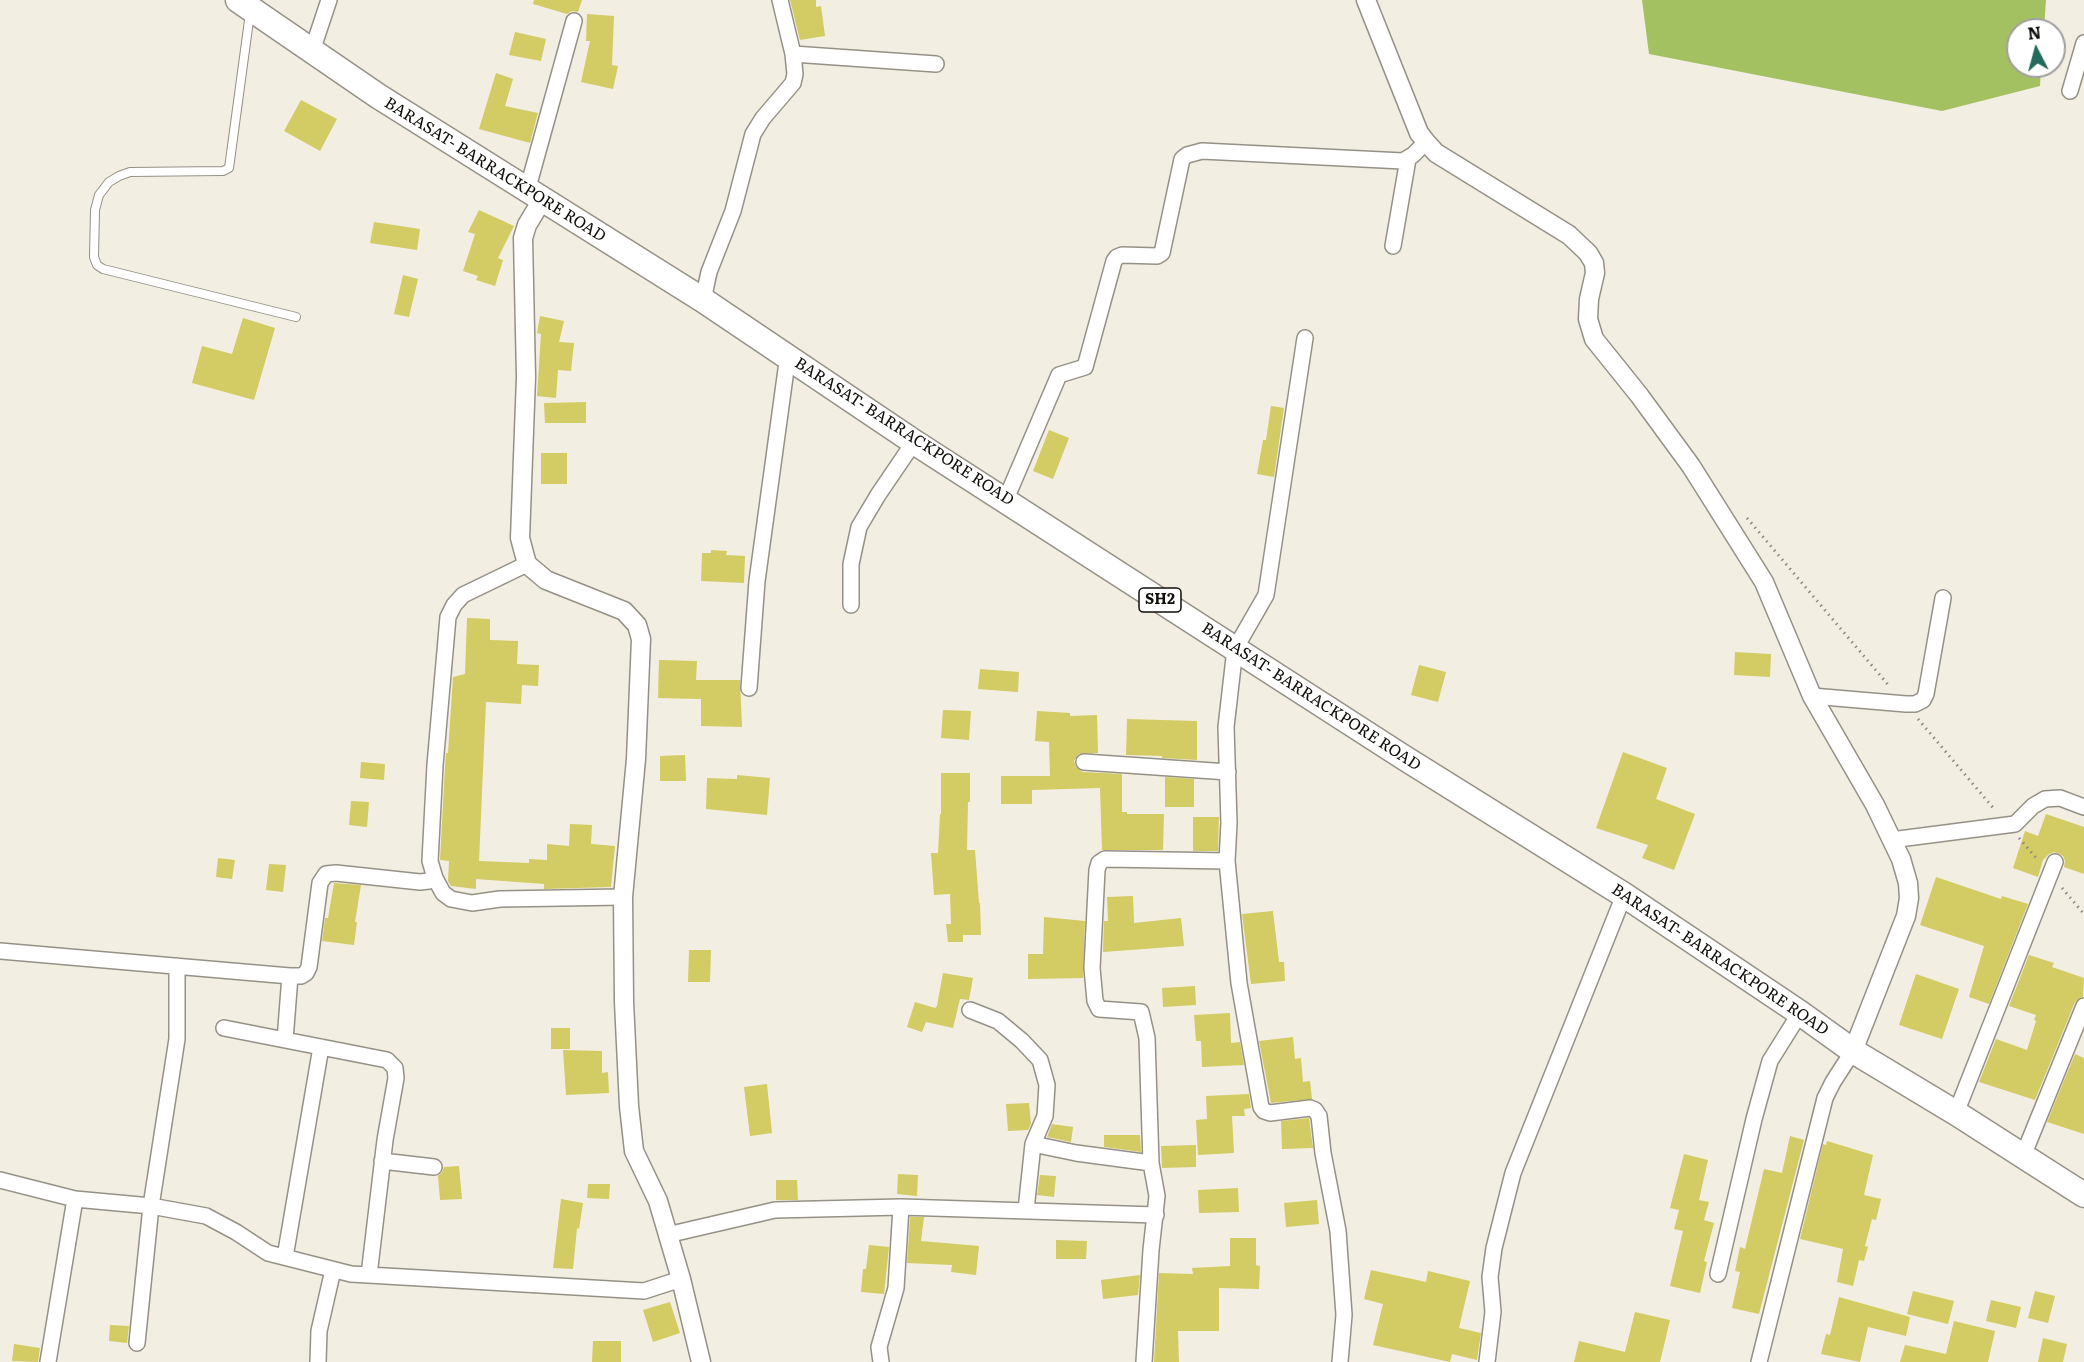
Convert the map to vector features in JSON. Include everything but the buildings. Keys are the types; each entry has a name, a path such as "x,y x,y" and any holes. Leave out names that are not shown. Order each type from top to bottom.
{"main road":[{"name":"BARASAT- BARRACKPORE ROAD","path":"244,4 378,96 703,300 788,355 914,442 1235,649 1624,895 1853,1051 1956,1113 2084,1195"}],"street":[{"path":"312,51 329,0"},
{"path":"703,300 709,272 733,211 753,134 763,118 793,83 795,74 793,54 780,0"},
{"path":"1366,0 1419,133 1426,142 1436,153 1569,235 1588,253 1594,263 1595,273 1589,299 1588,319 1594,339 1640,395 1691,466 1764,582 1812,696 1875,805 1901,859 1908,883 1909,898 1906,916 1853,1051 1825,1098 1759,1362"},
{"path":"574,21 523,238 526,377 520,538 526,564 546,580 624,611 637,625 641,639 636,759 623,897 624,1002 629,1106 634,1151 658,1201 681,1279 701,1362"},
{"path":"2070,91 2084,43"},
{"path":"793,54 936,64"},
{"path":"1005,500 1059,375 1085,367 1114,261 1122,255 1157,256 1162,253 1182,159 1187,154 1202,151 1403,161 1426,142"},
{"path":"1393,246 1408,159"},
{"path":"1305,338 1266,595 1235,649 1226,727 1227,861 1239,983 1261,1107 1270,1113 1310,1108 1315,1110 1319,1116 1323,1153 1338,1231 1344,1315 1340,1362"},
{"path":"749,688 757,582 788,355"},
{"path":"851,605 851,564 859,527 914,442"},
{"path":"526,564 463,595 454,605 448,617 435,765 430,861 435,878 443,893 450,899 472,903 500,899 623,897"},
{"path":"1812,696 1906,704 1915,704 1923,700 1943,598"},
{"path":"1084,762 1227,772"},
{"path":"1891,840 2015,824 2033,806 2045,799 2060,798 2084,807"},
{"path":"1144,1362 1157,1196 1151,1163 1147,1038 1141,1012 1099,1009 1095,1001 1092,968 1097,870 1099,863 1105,859 1227,861"},
{"path":"1956,1113 2050,865"},
{"path":"0,951 301,976 309,968 320,883 326,874 336,873 420,882 435,878"},
{"path":"1486,1362 1493,1312 1490,1277 1494,1248 1513,1173 1624,895"},
{"path":"137,1343 151,1206 177,1039 177,966"},
{"path":"285,1040 291,976"},
{"path":"2023,1156 2084,1006"},
{"path":"970,1010 998,1021 1040,1060 1047,1085 1047,1095 1045,1116 1034,1144 1026,1210"},
{"path":"1718,1274 1770,1061 1800,1013"},
{"path":"224,1028 387,1060 395,1068 396,1078 382,1161 369,1275"},
{"path":"285,1257 321,1047"},
{"path":"1034,1144 1076,1154 1151,1163"},
{"path":"382,1161 434,1167"},
{"path":"0,1180 75,1200 151,1206 206,1216 268,1253 351,1274 644,1291 681,1279"},
{"path":"48,1362 75,1200"},
{"path":"667,1235 775,1210 901,1207 1156,1215"},
{"path":"881,1362 879,1347 896,1288 901,1207"},
{"path":"318,1362 319,1330 333,1270"}],"lane":[{"path":"244,4 229,168 223,171 130,172 109,182 99,195 95,210 94,257 97,265 103,269 296,317"}],"path":[{"path":"1742,512 1897,695"},
{"path":"1913,713 1998,814"},
{"path":"2014,832 2050,865"},
{"path":"2061,887 2084,914"}],"shaded area":[{"path":"1642,0 2046,0 2045,18 2006,18 2006,78 2040,78 2040,86 1942,111 1649,54"}]}
